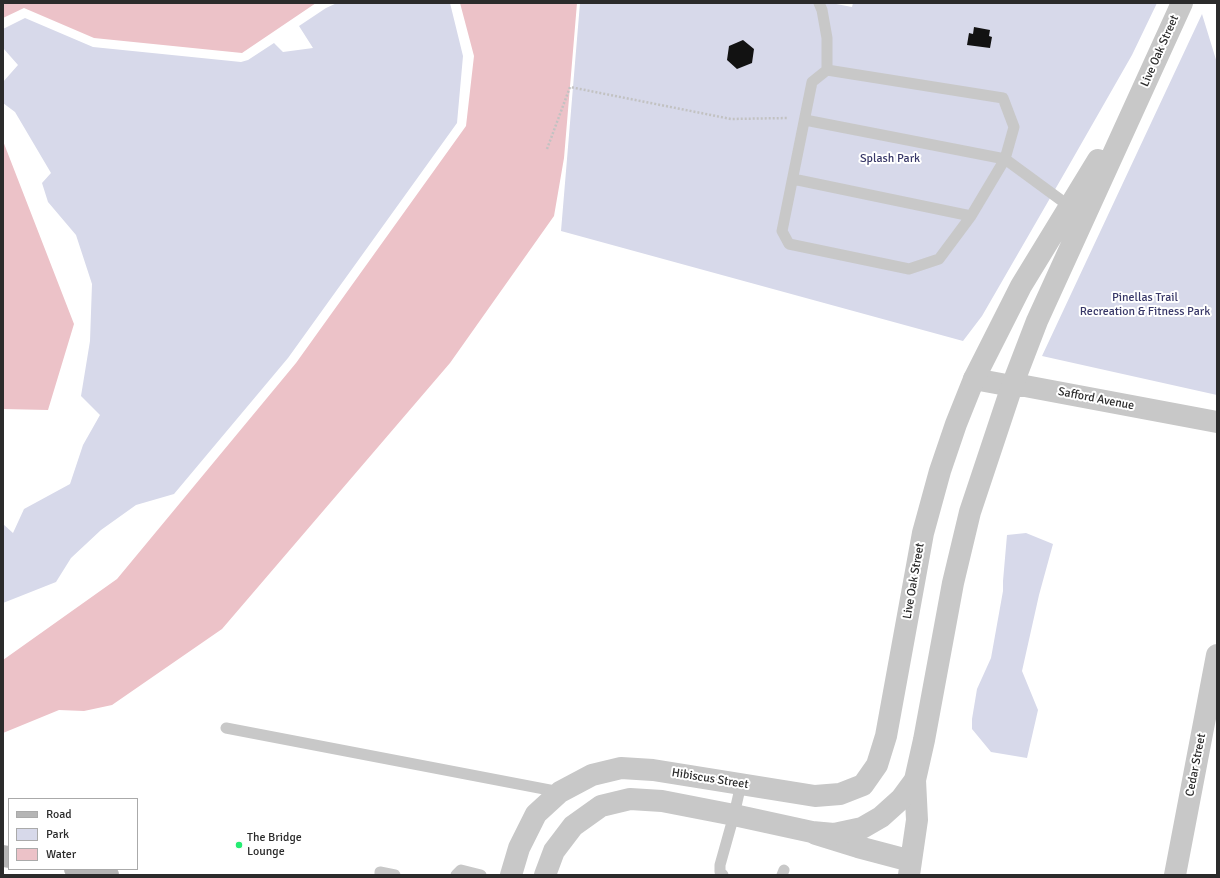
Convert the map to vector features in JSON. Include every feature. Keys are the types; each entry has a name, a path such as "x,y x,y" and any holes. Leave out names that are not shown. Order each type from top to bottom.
{"main road":[{"path":"81,870 108,875"}],"street":[{"name":"Live Oak Street","path":"863,785 877,766 886,736 923,533 940,470 974,379 1021,286 1087,177 1138,99 1182,3"},
{"path":"545,875 554,851 573,826 601,806 630,798 662,801 812,832 858,847 910,868 917,820 915,780 924,740 953,583 970,512 1012,386 1037,321 1138,99"},
{"name":"Safford Avenue","path":"974,379 1012,386 1025,386 1217,422"},
{"name":"Cedar Street","path":"1175,875 1217,655"},
{"name":"Hibiscus Street","path":"511,875 519,848 536,814 560,792 592,775 621,768 653,770 815,796 840,794 863,785"},
{"path":"812,832 834,834 862,828 882,817 901,799 915,780"}],"lane":[{"path":"819,3 822,10 827,38 827,70"},
{"path":"827,70 1003,98 1014,127 1005,159 971,216 939,259 909,269 789,244 782,231 793,179 799,119 812,82 827,70"},
{"path":"799,119 1005,159 1069,206"},
{"path":"793,179 971,216"},
{"path":"226,728 560,792"},
{"path":"723,875 720,872 720,865 741,784"},
{"path":"456,875 461,870 481,875"},
{"path":"380,875 380,872 395,875"}],"path":[{"path":"547,149 570,87 731,119 799,119"}],"green space":[{"path":"337,3 450,3 463,56 457,123 288,358 174,494 136,505 101,530 71,558 56,582 3,603 3,524 13,533 24,509 70,484 83,445 100,415 81,396 90,341 92,284 76,235 48,202 42,183 51,173 15,112 3,103 3,82 18,65 3,48 3,29 25,18 93,47 241,62 248,60 274,43 283,52 313,48 299,26 326,8"},
{"name":"Splash Park","path":"580,3 831,3 852,7 853,3 1157,3 1132,55 1068,167 982,316 963,341 561,231"},
{"name":"Pinellas Trail Recreation & Fitness Park","path":"1202,14 1217,63 1217,395 1042,356"},
{"path":"1026,533 1053,544 1039,595 1022,671 1038,710 1027,758 991,752 972,729 972,719 977,689 991,658 1003,591 1007,535"}],"water":[{"path":"3,3 316,3 242,53 94,38 24,8 3,18"},
{"path":"460,3 577,3 564,158 554,216 450,363 222,629 112,705 84,711 59,710 3,733 3,660 117,579 296,363 466,126 474,56"},
{"path":"3,141 74,324 48,410 3,409"}],"building":[{"path":"974,27 990,30 989,36 992,37 990,48 967,45 969,33 973,34"},
{"path":"743,40 754,49 752,63 737,69 727,60 729,46"}],"place":[{"name":"The Bridge Lounge","path":"239,845"}]}
